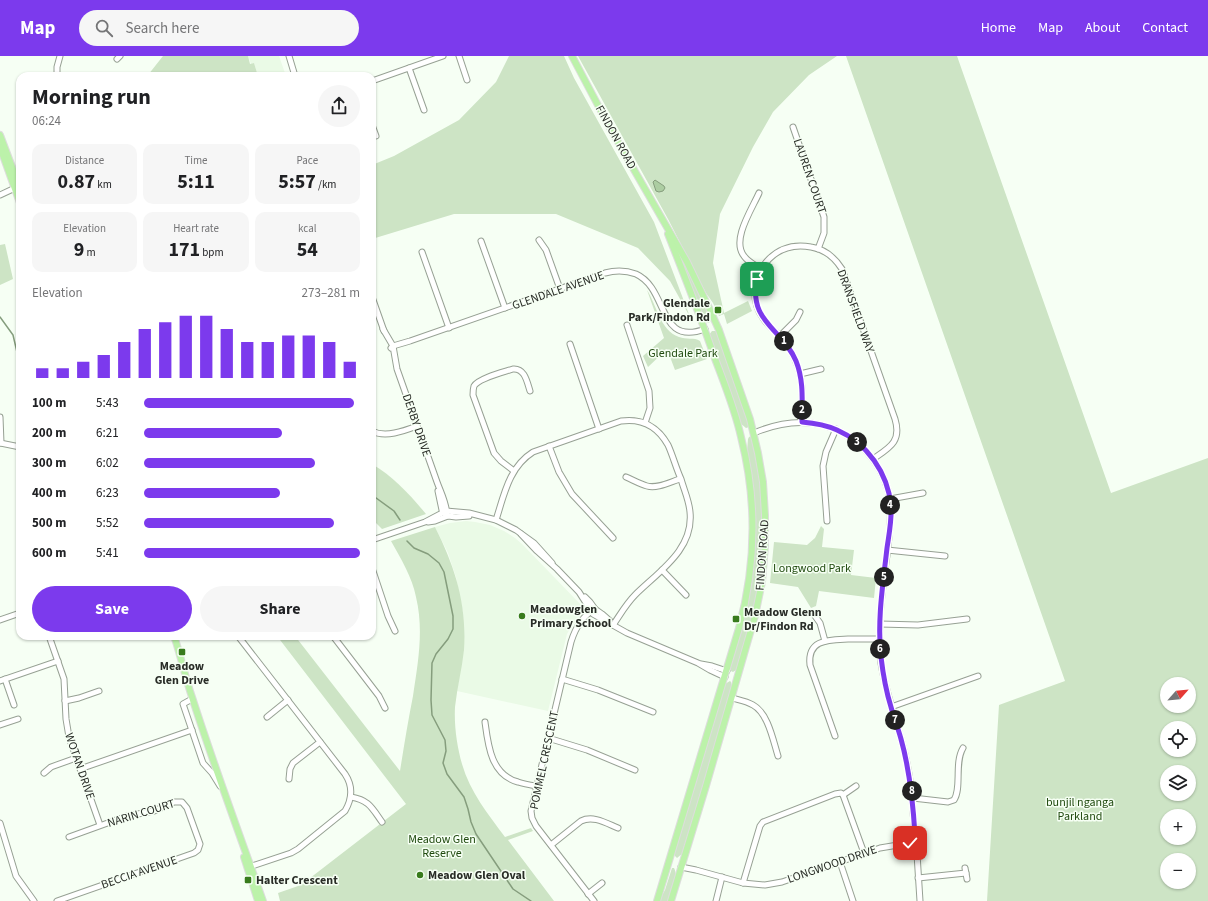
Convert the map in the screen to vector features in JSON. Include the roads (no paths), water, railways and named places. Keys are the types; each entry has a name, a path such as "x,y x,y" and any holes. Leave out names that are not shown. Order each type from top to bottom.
{"main road":[{"name":"FINDON ROAD","path":"572,56 661,218 687,262 717,325 753,431 763,482 765,546 758,606 671,901"},
{"path":"0,135 16,186"},
{"path":"0,147 16,187"},
{"name":"FINDON ROAD","path":"658,899 663,889 726,674 744,606 750,576 752,552 750,482 741,435 705,330 661,218"},
{"path":"705,330 707,326 717,325"},
{"path":"741,435 753,431"},
{"path":"171,640 180,667 188,685"},
{"path":"175,640 192,699 228,806 249,867 263,901"},
{"path":"726,674 738,678"},
{"path":"670,863 681,865"},
{"path":"249,867 258,901"}],"street":[{"path":"57,72 60,56"},
{"path":"286,56 293,72"},
{"path":"289,56 293,72"},
{"path":"376,80 442,56"},
{"path":"459,56 467,80"},
{"path":"409,68 424,110"},
{"name":"LAUREN COURT","path":"793,127 824,217 824,233 818,248"},
{"path":"0,195 16,189"},
{"path":"759,193 742,230 739,242 740,250 744,257 761,269"},
{"path":"539,240 546,250 560,289"},
{"path":"481,241 505,308"},
{"name":"DRANSFIELD WAY","path":"802,422 802,392 800,374 792,354 780,336 760,314 756,305 755,295 755,285 761,269 770,258 780,251 798,246 818,248 830,255 839,264 845,275 897,426 896,438 892,446 873,460"},
{"path":"422,252 449,328"},
{"name":"GLENDALE AVENUE","path":"393,347 560,289 611,272 620,271 629,272 642,278 652,288 669,322 674,328 687,333 705,330"},
{"name":"DERBY DRIVE","path":"376,309 383,329 393,347 397,369 437,482 446,513"},
{"path":"780,336 796,320 800,312"},
{"path":"627,325 649,391 650,408 645,424"},
{"path":"570,344 599,429"},
{"path":"514,471 501,461 492,449 473,395 473,389 476,384 481,381 515,369 523,373 530,391"},
{"path":"800,374 821,369"},
{"path":"0,417 1,443 16,446"},
{"path":"496,520 509,480 522,460 530,454 617,422 635,421 656,429 665,439 670,448 689,505 691,518 690,529 686,541 681,549 662,570 634,596 626,605 613,625"},
{"path":"753,431 787,423 802,422 820,425 836,430 853,438 861,445 878,467 886,482 890,499 891,516 880,624 883,676 904,749 913,798 915,835 912,842 917,854 920,901"},
{"path":"376,433 382,435 391,434 408,430 417,425"},
{"path":"827,521 823,466 826,452 836,430"},
{"path":"549,446 559,472 572,494 613,538"},
{"path":"626,477 651,487 660,486 680,479"},
{"path":"890,499 923,494"},
{"path":"376,539 425,522 435,521 446,513 457,517 478,515 496,520 510,527 534,543 557,569 590,602 593,612 605,616 613,625 634,637 698,663 712,666 726,674"},
{"path":"887,550 945,556"},
{"path":"662,570 686,595"},
{"path":"376,580 388,616 396,631"},
{"name":"POMMEL CRESCENT","path":"593,612 578,626 571,642 536,786 532,806 532,815 536,826 594,901"},
{"path":"0,620 16,614"},
{"path":"815,616 820,623 825,641"},
{"path":"880,624 918,625 967,619"},
{"path":"835,736 810,661 814,648 819,643 825,641 880,639"},
{"name":"WOTAN DRIVE","path":"51,640 64,679 68,731 100,825"},
{"path":"241,640 348,779 351,788 351,797 347,808 342,815 291,853 249,867"},
{"path":"336,640 379,696 385,708"},
{"path":"14,705 3,680 58,661"},
{"path":"891,707 978,676"},
{"path":"562,679 598,690 653,712"},
{"path":"65,701 99,691"},
{"path":"732,698 751,704 761,712 778,756"},
{"path":"192,699 183,704 203,763 212,773 225,797"},
{"path":"267,717 288,700"},
{"path":"0,725 18,718"},
{"path":"485,722 490,748 494,762 498,769 513,781 536,786"},
{"path":"80,769 192,730"},
{"path":"548,738 587,750 635,770"},
{"path":"290,779 290,769 294,763 320,742"},
{"path":"913,798 948,802 954,800 957,794 960,756 963,748"},
{"path":"44,773 51,767 76,758"},
{"path":"844,795 856,786"},
{"path":"743,883 760,826 763,822 835,794 840,793 844,795"},
{"path":"844,795 864,853"},
{"path":"351,797 366,801 382,822"},
{"name":"NARIN COURT","path":"69,837 132,815 151,812 174,802 182,802 187,808 200,843 198,850"},
{"path":"551,845 581,821 586,819 595,819 618,828"},
{"path":"0,823 16,876 34,901"},
{"name":"LONGWOOD DRIVE","path":"681,865 743,883 758,885 774,884 886,846 908,844 912,842"},
{"name":"BECCIA AVENUE","path":"57,901 194,853 198,850"},
{"path":"840,862 853,901"},
{"path":"918,878 965,870 967,879"},
{"path":"716,901 722,877"},
{"path":"588,894 602,883"}],"waterway":[{"path":"0,317 13,335 16,348"},
{"path":"376,498 394,511 400,520"},
{"path":"407,541 414,548 428,554 439,563 444,572 453,616 453,629 448,639 436,654 432,663 432,715 445,740 446,751 443,763 447,774 464,797 476,834 513,889 531,901"}],"place":[{"name":"Glendale Park/Findon Rd","path":"718,310"},
{"name":"Meadowglen Primary School","path":"522,616"},
{"name":"Meadow Glenn Dr/Findon Rd","path":"736,619"},
{"name":"Meadow Glen Drive","path":"182,652"},
{"name":"Meadow Glen Oval","path":"420,875"},
{"name":"Halter Crescent","path":"248,880"}],"park label":[{"name":"Glendale Park","path":"683,353"},
{"name":"Longwood Park","path":"812,568"},
{"name":"bunjil nganga Parkland","path":"1080,809"},
{"name":"Meadow Glen Reserve","path":"442,846"}]}
